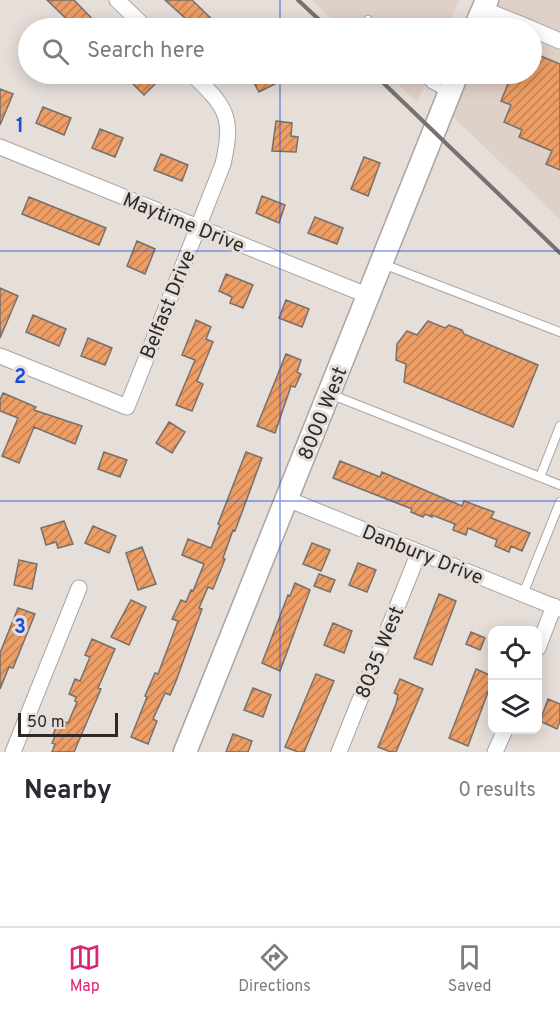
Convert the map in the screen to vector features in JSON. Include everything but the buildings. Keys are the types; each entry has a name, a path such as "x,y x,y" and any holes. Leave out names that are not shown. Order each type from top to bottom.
{"street":[{"path":"117,0 136,18"},
{"path":"482,12 499,18"},
{"path":"542,34 560,41"},
{"name":"Belfast Drive","path":"0,356 127,406 223,164 229,138 226,118 215,96 202,84"},
{"name":"8000 West","path":"184,752 453,84"},
{"name":"Maytime Drive","path":"0,147 369,296"},
{"name":"Danbury Drive","path":"287,499 557,608"},
{"name":"8035 West","path":"339,752 419,552"},
{"path":"13,752 79,588"},
{"path":"542,638 557,608"},
{"path":"495,752 503,734"}],"lane":[{"path":"431,84 453,84"},
{"path":"382,263 560,332"},
{"path":"329,394 560,485"},
{"path":"540,477 560,426"},
{"path":"523,594 560,502"}],"shaded area":[{"path":"312,0 459,0 451,18 331,18"},
{"path":"495,0 560,0 560,219 449,113 461,84 542,84 542,18 488,18"},
{"path":"398,84 425,84 417,102"}],"railway":[{"path":"298,0 317,18"},
{"path":"384,84 560,253"}]}
